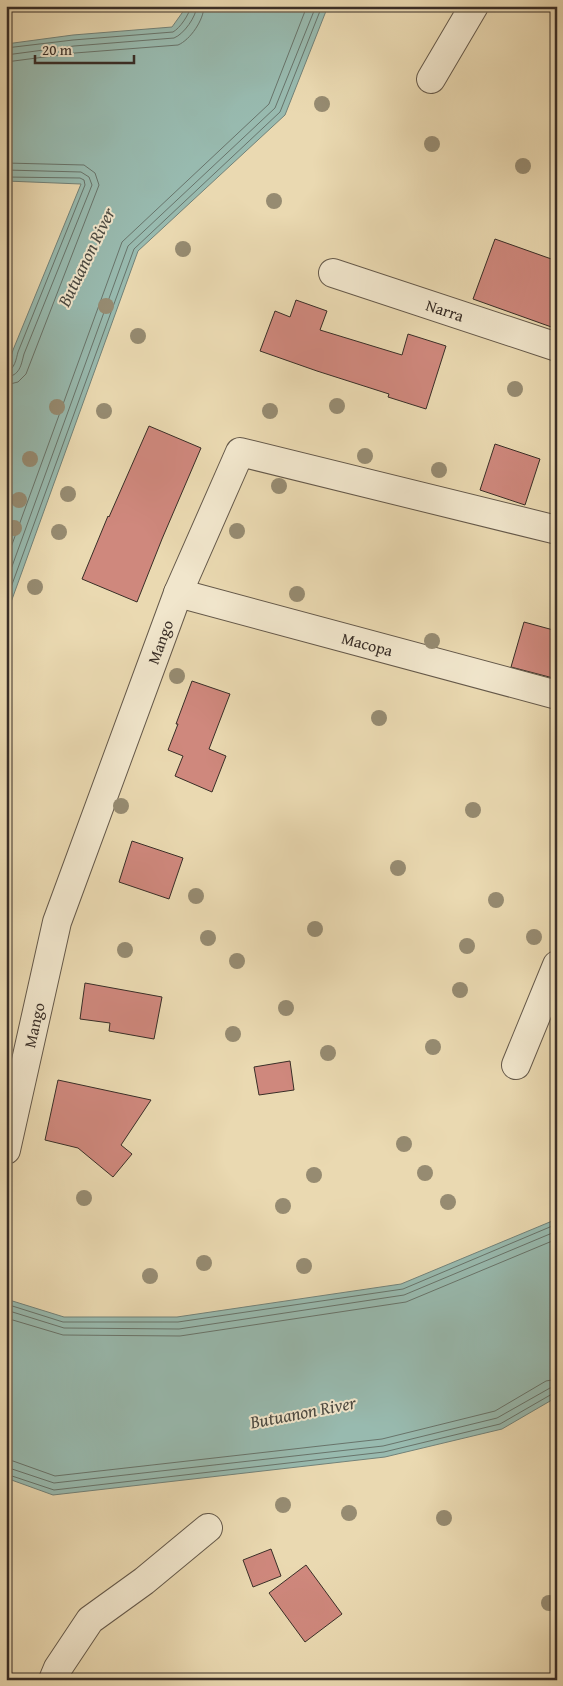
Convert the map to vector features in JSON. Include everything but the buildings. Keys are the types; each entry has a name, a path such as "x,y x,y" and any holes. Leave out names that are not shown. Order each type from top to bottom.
{"street":[{"path":"430,79 474,6"},
{"name":"Narra","path":"333,273 557,348"},
{"name":"Mango","path":"6,1150 57,922 178,593 240,452 557,530"},
{"name":"Macopa","path":"178,593 557,695"},
{"path":"516,1065 557,965"},
{"path":"53,1680 58,1668 90,1620 144,1581 208,1528"}],"water":[{"name":"Butuanon River","path":"187,6 328,6 285,115 138,251 6,616 6,373 13,350 81,184 6,181 6,44 73,35 172,27"},
{"name":"Butuanon River","path":"557,1219 557,1397 502,1429 385,1457 53,1495 6,1478 6,1299 64,1317 177,1317 401,1284"}]}
